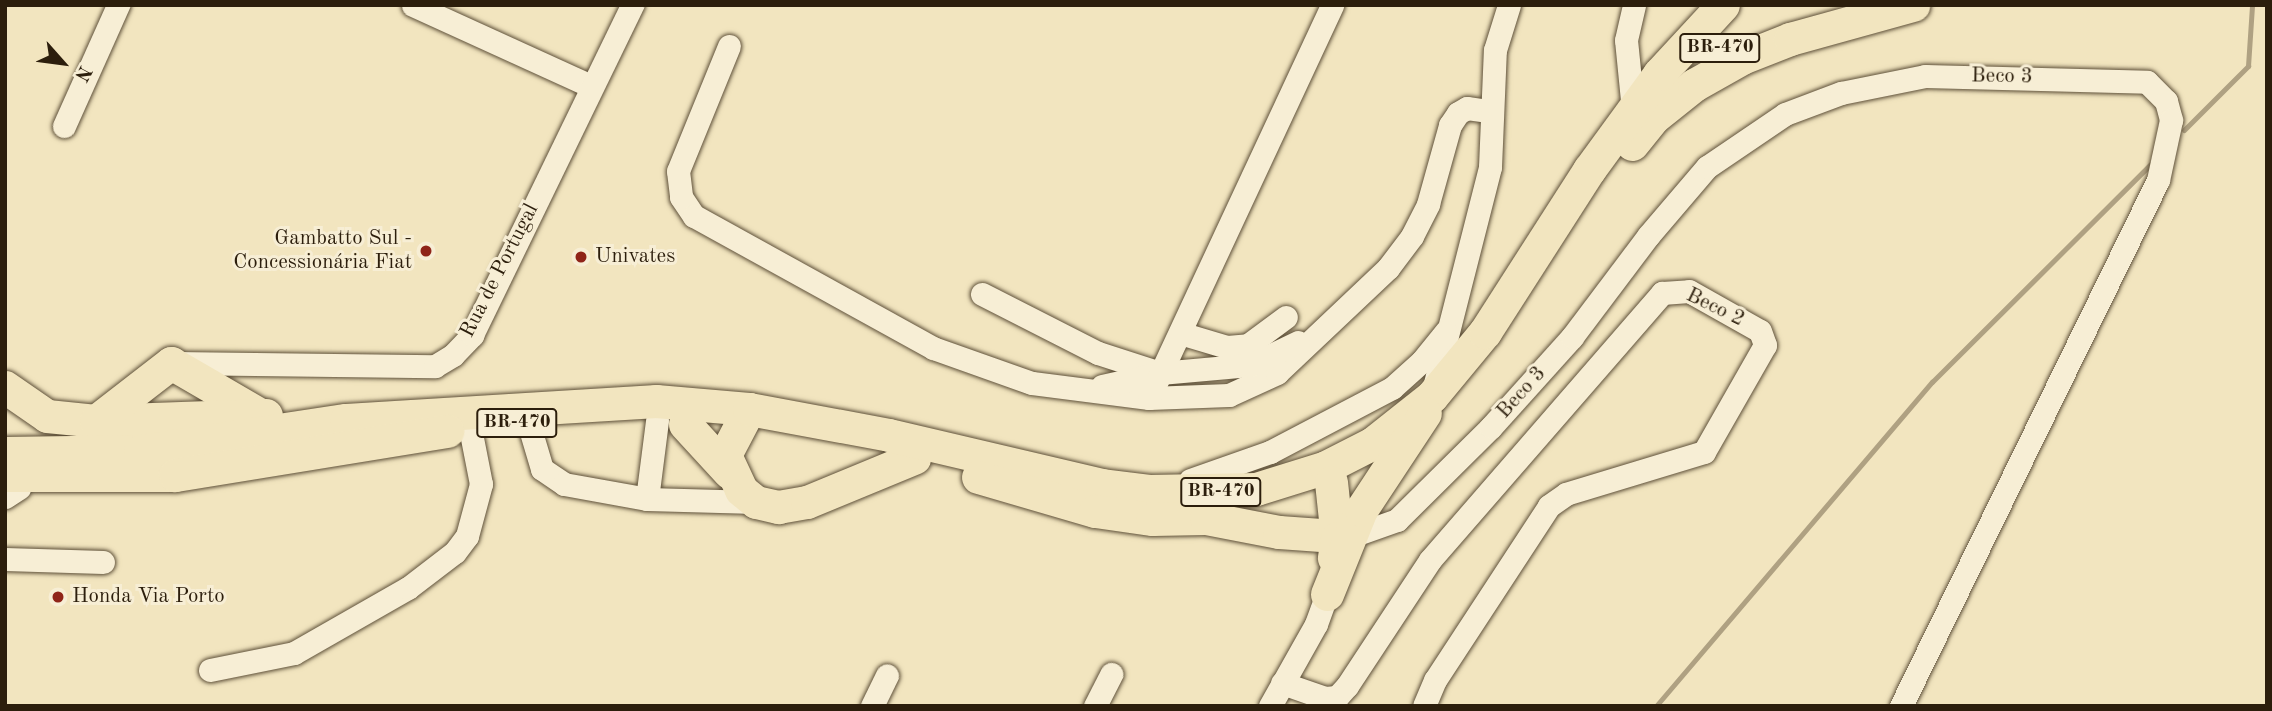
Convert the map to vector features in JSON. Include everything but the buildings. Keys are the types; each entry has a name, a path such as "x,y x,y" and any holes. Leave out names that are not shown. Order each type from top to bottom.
{"highway":[{"path":"1633,110 1723,5"},
{"name":"BR-470","path":"9,487 67,477 175,475 470,428 528,422 671,422 742,418 791,433 914,458 1095,510 1152,519 1206,518 1331,482 1374,459 1419,426 1461,390 1500,343 1596,191 1653,118 1694,85 1790,39 1913,5"},
{"path":"1790,39 1811,24 1827,6"},
{"name":"BR-470","path":"5,453 140,451 346,420 617,401 742,418 1149,491 1256,489 1326,467 1373,443 1432,396 1485,332 1589,170 1633,110 1709,54 1746,34 1827,6"},
{"path":"171,363 259,414"},
{"path":"171,363 181,416"},
{"path":"96,421 171,363"},
{"path":"5,387 47,416 96,421 259,414 346,420"},
{"path":"1327,594 1343,538 1419,426 1432,396"},
{"path":"140,451 181,416"},
{"path":"729,472 725,455 742,418"},
{"path":"671,422 729,472 741,491 756,502 778,507 807,502 914,458"},
{"path":"1331,482 1343,538"},
{"path":"1206,518 1279,532 1343,538"},
{"path":"1279,532 1318,568 1327,594"}],"street":[{"path":"64,125 118,5"},
{"path":"413,5 440,11 591,86"},
{"name":"Rua de Portugal","path":"171,363 435,366 453,355 472,335 632,5"},
{"path":"1149,398 1332,5"},
{"path":"1432,396 1454,320 1490,167 1489,111 1495,50 1509,5"},
{"path":"1633,110 1626,40 1634,5"},
{"path":"729,46 678,171 681,197 694,216 933,348 1032,383 1149,398 1202,399 1253,387 1277,373 1388,268 1412,236 1428,204 1450,125 1458,113 1467,108 1489,111"},
{"name":"Beco 3","path":"1343,538 1397,520 1491,427 1572,337 1648,236 1707,167 1785,114 1841,93 1925,76 2147,82 2166,101 2171,120 2158,180 1901,706"},
{"name":"Beco 2","path":"1282,683 1325,698 1337,697 1430,560 1662,293 1689,291 1760,331 1765,345 1704,452 1566,494 1549,506 1435,680 1424,706"},
{"path":"982,294 1098,353 1160,373"},
{"path":"1180,333 1227,347 1248,345 1286,317"},
{"path":"1149,491 1221,472 1258,457 1392,388 1422,361 1454,320"},
{"path":"1087,390 1160,373 1250,365 1322,329"},
{"path":"528,422 542,469 564,484 646,499 756,502"},
{"path":"646,499 671,422"},
{"path":"210,670 294,653 408,588 455,552 467,536 481,484 470,428"},
{"path":"5,559 103,562"},
{"path":"1270,706 1327,594"},
{"path":"1095,706 1111,674"},
{"path":"872,706 887,675"}],"waterway":[{"path":"2184,130 2248,66 2252,5"},
{"path":"1656,706 1932,382 2151,164"}],"place":[{"name":"Gambatto Sul - Concessionária Fiat","path":"426,251"},
{"name":"Univates","path":"581,257"},
{"name":"Honda Via Porto","path":"58,597"}]}
